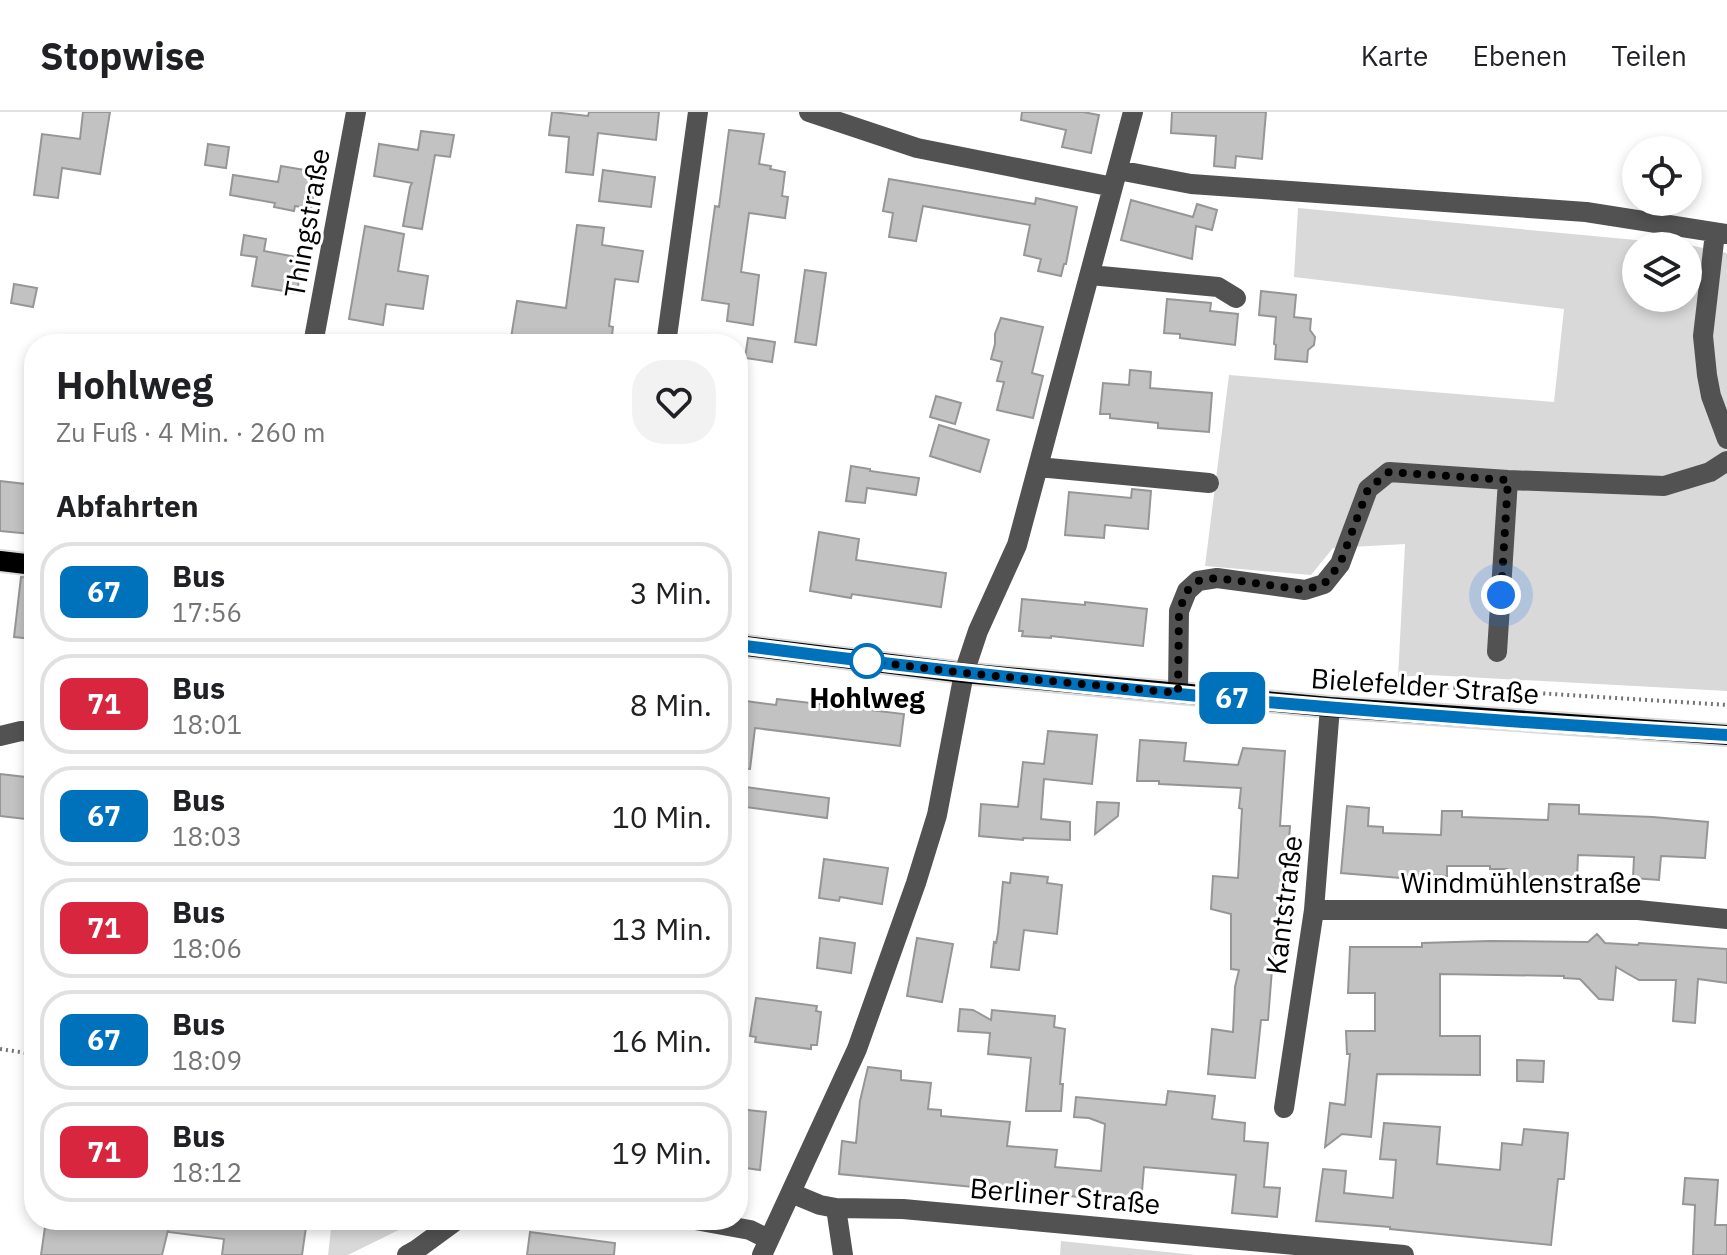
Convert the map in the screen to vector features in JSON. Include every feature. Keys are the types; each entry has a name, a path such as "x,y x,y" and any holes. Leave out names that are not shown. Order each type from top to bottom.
{"main road":[{"path":"0,561 24,564"},
{"name":"Bielefelder Straße","path":"748,646 964,673 1330,707 1727,735"}],"street":[{"name":"Thingstraße","path":"315,334 356,112"},
{"path":"667,334 698,112"},
{"path":"809,112 917,148 1115,179 1586,212 1721,233 1703,336 1711,396 1727,439"},
{"path":"748,1230 765,1247 857,1049 916,883 937,815 964,673 978,631 1017,545 1133,112"},
{"path":"1090,275 1218,287 1236,298"},
{"path":"1178,693 1179,611 1187,591 1198,581 1217,578 1305,590 1324,584 1340,564 1368,489 1389,472 1664,486 1710,472 1727,461"},
{"path":"1038,467 1209,483"},
{"path":"1497,652 1508,480"},
{"name":"Kantstraße","path":"1284,1108 1314,910 1330,707"},
{"path":"0,736 24,731"},
{"name":"Windmühlenstraße","path":"1314,910 1638,910 1727,919"},
{"name":"Berliner Straße","path":"791,1193 836,1208 903,1209 1404,1255"},
{"path":"836,1208 843,1255"},
{"path":"407,1255 443,1230"}],"path":[{"path":"1383,692 1410,685 1727,705"},
{"path":"0,1049 24,1053"}],"shaded area":[{"path":"1298,208 1622,239 1622,312 1702,312 1702,248 1727,253 1727,691 1429,675 1398,677 1405,544 1333,548 1311,575 1205,566 1229,375 1554,402 1564,309 1294,277"},
{"path":"331,1230 399,1230 348,1255 328,1255"},
{"path":"1061,1241 1195,1255 1060,1255"}],"building":[{"path":"83,112 110,112 100,174 62,168 58,198 34,195 42,134 80,139"},
{"path":"552,112 588,116 589,112 659,112 656,140 598,133 593,175 566,172 569,137 549,135"},
{"path":"1022,112 1099,115 1091,153 1062,147 1066,130 1021,120"},
{"path":"1172,112 1266,112 1262,159 1236,156 1235,168 1214,166 1216,136 1171,133"},
{"path":"729,130 764,134 759,164 785,172 782,196 788,197 785,218 749,213 741,272 759,275 753,325 727,321 729,304 702,300"},
{"path":"421,131 454,135 450,157 435,155 422,229 403,226 412,183 374,176 379,144 418,150"},
{"path":"208,144 229,147 226,168 205,165"},
{"path":"281,166 317,172 311,209 295,206 294,211 274,207 275,203 230,195 233,175 278,182"},
{"path":"603,170 655,177 651,207 599,201"},
{"path":"889,179 1035,204 1036,198 1077,207 1061,276 1038,271 1041,259 1024,255 1030,225 923,206 916,241 889,237 893,213 883,211"},
{"path":"1131,200 1193,217 1197,204 1217,210 1212,230 1196,226 1192,259 1121,240"},
{"path":"577,225 604,228 602,245 643,251 638,282 615,279 609,326 613,327 612,334 512,334 517,301 566,308"},
{"path":"365,226 404,234 398,271 428,276 423,309 386,304 383,325 349,319"},
{"path":"244,235 266,239 264,251 302,258 297,293 252,286 257,257 241,255"},
{"path":"805,270 826,273 816,345 795,342"},
{"path":"14,284 37,288 33,307 11,303"},
{"path":"1261,291 1296,295 1294,317 1311,319 1310,330 1315,337 1314,345 1308,350 1307,362 1275,359 1276,317 1259,315"},
{"path":"1167,299 1211,303 1210,311 1238,314 1235,345 1164,333"},
{"path":"1001,318 1043,327 1032,373 1043,376 1033,418 997,410 1004,382 997,381 1002,362 991,359"},
{"path":"748,338 775,342 772,362 748,358"},
{"path":"1130,370 1151,372 1150,388 1212,393 1209,432 1158,428 1158,423 1110,418 1110,414 1100,414 1103,383 1129,385"},
{"path":"936,396 961,403 955,424 930,417"},
{"path":"939,425 989,440 980,472 930,456"},
{"path":"851,466 919,478 916,495 867,488 865,503 846,501"},
{"path":"0,481 24,484 24,533 0,531"},
{"path":"1132,489 1151,491 1148,529 1105,525 1104,538 1065,535 1069,492 1131,498"},
{"path":"819,532 859,539 856,560 946,573 941,607 810,591"},
{"path":"21,577 24,577 24,638 14,637"},
{"path":"1022,599 1147,609 1143,646 1022,636 1023,631 1019,631"},
{"path":"777,699 904,714 900,746 755,728 748,769 748,701 776,705"},
{"path":"1048,731 1097,735 1092,784 1044,779 1041,819 1070,822 1070,840 979,836 981,804 1018,807 1023,762 1044,764"},
{"path":"1140,740 1186,743 1184,761 1238,765 1243,748 1285,751 1280,826 1290,826 1288,854 1285,854 1282,906 1277,906 1268,1020 1261,1020 1255,1078 1208,1074 1212,1029 1233,1032 1239,970 1231,969 1231,914 1211,909 1213,876 1238,878 1241,788 1137,781"},
{"path":"0,774 24,777 24,819 0,816"},
{"path":"748,787 829,798 827,818 748,807"},
{"path":"1097,802 1119,803 1118,816 1095,834"},
{"path":"1549,804 1579,805 1579,814 1708,822 1705,858 1661,856 1659,880 1633,878 1634,857 1578,855 1577,880 1506,878 1507,869 1490,869 1490,866 1447,866 1447,876 1424,875 1424,880 1341,873 1347,806 1369,808 1368,826 1383,827 1383,833 1441,835 1442,811 1462,811 1462,817 1548,820"},
{"path":"824,859 888,868 882,904 840,897 839,901 819,898"},
{"path":"1011,873 1048,877 1047,883 1062,885 1057,934 1024,930 1019,970 991,967 1003,882 1010,883"},
{"path":"1597,934 1605,943 1727,949 1727,983 1698,979 1695,1023 1673,1021 1676,980 1639,980 1616,967 1613,1000 1599,999 1580,979 1564,976 1440,974 1440,1036 1480,1036 1480,1075 1377,1074 1371,1137 1342,1134 1325,1147 1330,1103 1345,1105 1350,1054 1347,1054 1346,1031 1375,1031 1375,993 1348,993 1350,947 1422,947 1422,943 1489,941 1588,942"},
{"path":"820,938 855,943 851,973 817,968"},
{"path":"917,938 953,944 942,1002 907,996"},
{"path":"756,998 817,1006 816,1011 821,1012 817,1045 811,1045 811,1049 755,1042 756,1037 750,1036"},
{"path":"960,1009 973,1010 991,1020 992,1010 1055,1016 1054,1027 1065,1029 1061,1111 1026,1111 1031,1058 988,1054 990,1033 958,1031"},
{"path":"1517,1060 1544,1061 1543,1082 1517,1081"},
{"path":"868,1067 901,1071 901,1080 931,1083 928,1109 941,1110 941,1116 1010,1122 1007,1146 1057,1150 1055,1167 1101,1171 1105,1124 1074,1117 1076,1097 1166,1105 1168,1091 1215,1096 1212,1119 1245,1123 1244,1141 1268,1143 1264,1187 1280,1188 1277,1217 1232,1213 1236,1175 1144,1167 1141,1203 839,1174 842,1141 856,1143 860,1101"},
{"path":"748,1110 766,1112 760,1170 748,1168"},
{"path":"1384,1123 1440,1127 1437,1164 1500,1170 1502,1143 1522,1145 1524,1129 1568,1133 1564,1179 1558,1179 1551,1245 1316,1221 1323,1169 1346,1171 1344,1193 1393,1198 1396,1160 1380,1159"},
{"path":"1685,1178 1718,1180 1715,1225 1727,1225 1727,1255 1693,1255 1695,1205 1683,1204"},
{"path":"45,1230 168,1230 162,1255 41,1255"},
{"path":"306,1230 302,1255 222,1255 224,1239 168,1232"},
{"path":"530,1232 615,1243 614,1255 527,1255"}],"bus line":[{"name":"67","path":"748,646 964,673 1330,707 1727,735"}],"place":[{"name":"Hohlweg","path":"867,661"}],"route":[{"path":"867,661 1178,693 1179,611 1187,591 1198,581 1217,578 1305,590 1324,584 1340,564 1368,489 1389,472 1508,480 1501,595"}]}
